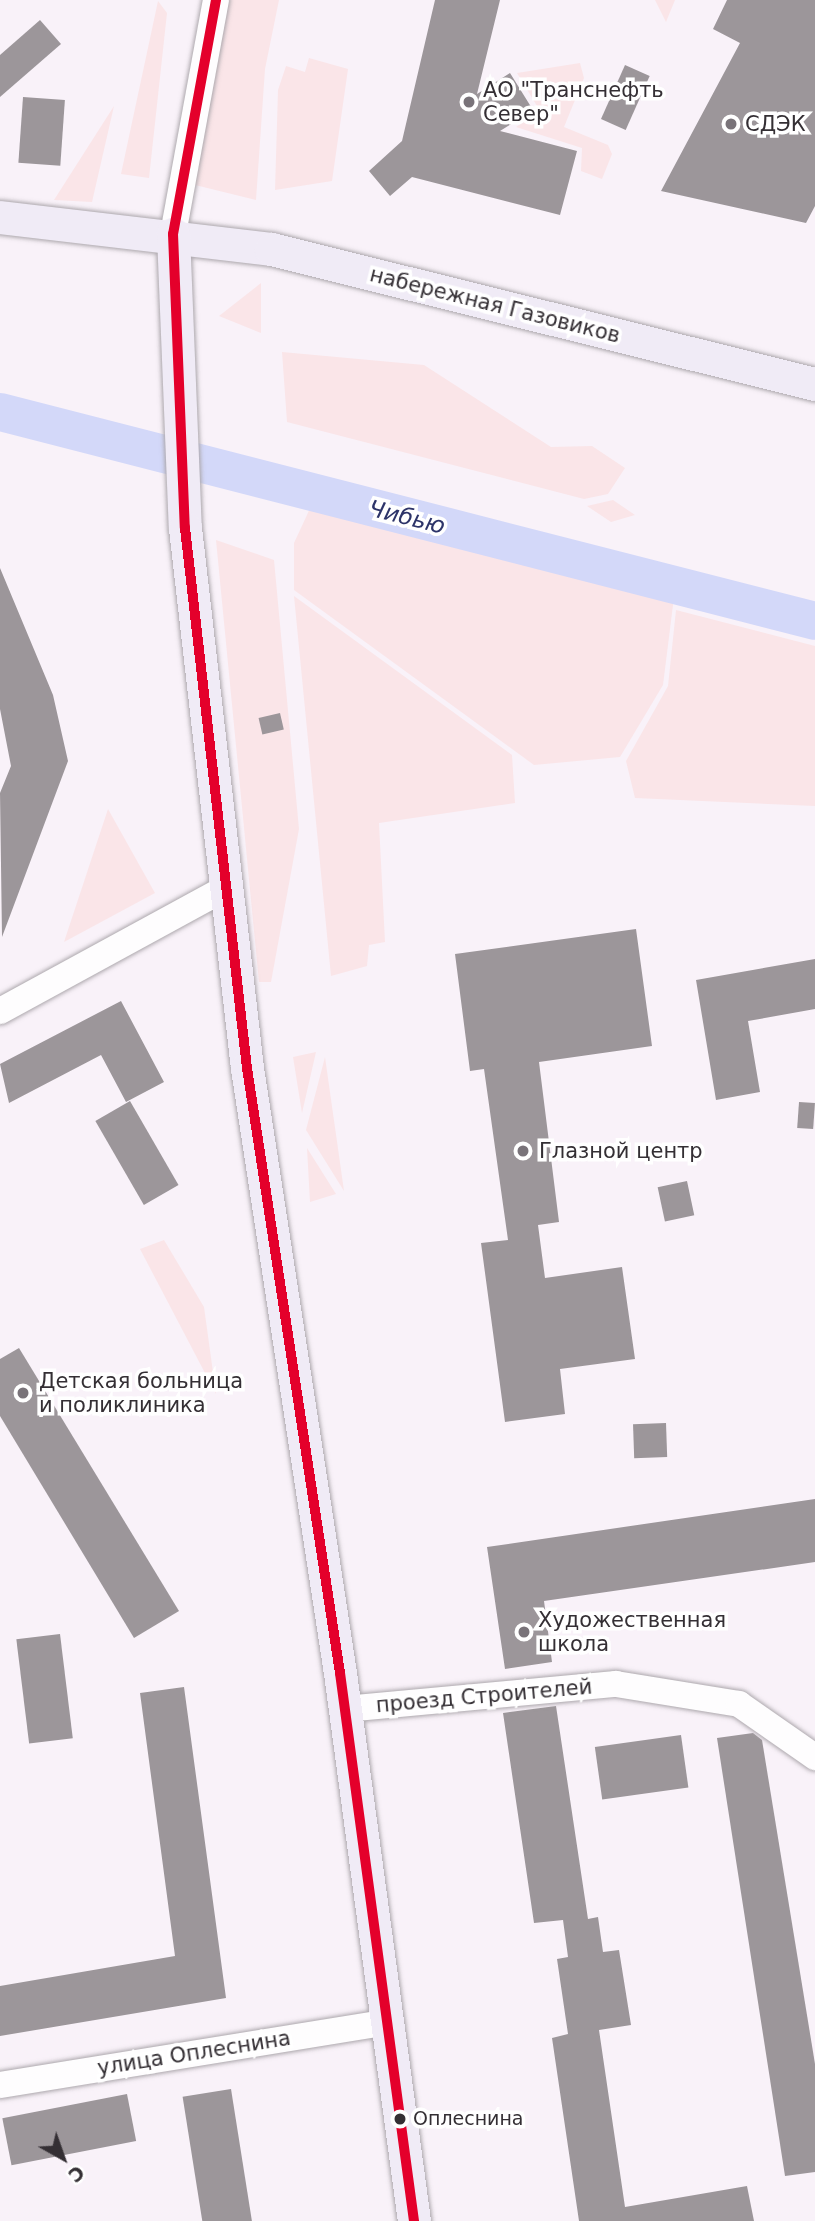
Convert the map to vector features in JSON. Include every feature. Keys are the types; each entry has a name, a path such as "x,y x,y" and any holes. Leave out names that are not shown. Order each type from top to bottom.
{"main road":[{"name":"набережная Газовиков","path":"0,217 173,234 271,249 815,384"},
{"path":"173,234 186,517 247,1068 345,1709 414,2221"}],"street":[{"path":"173,234 216,0"},
{"path":"0,1011 227,887"},
{"name":"проезд Строителей","path":"345,1709 616,1684 739,1704 815,1757"},
{"name":"улица Оплеснина","path":"0,2085 387,2022"}],"shaded area":[{"path":"226,0 279,0 265,69 256,200 191,184"},
{"path":"655,0 675,0 666,22"},
{"path":"158,1 167,13 149,178 121,174"},
{"path":"309,58 348,69 332,181 275,190 278,90 286,66 305,72"},
{"path":"580,63 584,78 564,127 608,145 612,154 602,179 581,171 582,148 516,127 540,111 517,73"},
{"path":"114,106 92,202 54,200"},
{"path":"261,283 261,333 219,316"},
{"path":"282,352 424,365 551,447 592,446 625,468 608,494 584,499 287,422"},
{"path":"613,500 635,515 611,522 587,506"},
{"path":"313,502 674,597 663,685 620,757 534,765 294,590 294,543"},
{"path":"216,540 274,560 299,829 271,982 259,982"},
{"path":"294,596 512,755 515,803 379,823 385,942 369,945 367,966 331,976"},
{"path":"676,610 815,646 815,806 635,798 626,761 668,686"},
{"path":"108,809 155,893 64,942"},
{"path":"316,1052 302,1113 293,1057"},
{"path":"325,1057 344,1191 306,1130"},
{"path":"307,1148 336,1194 310,1202"},
{"path":"164,1240 204,1307 216,1394 140,1249"}],"building":[{"name":"АО \"Транснефть Север\"","path":"435,0 500,0 477,94 510,73 533,110 500,131 577,151 560,215 412,177 390,196 369,171 402,141"},
{"path":"727,0 815,0 815,206 806,223 661,191 740,43 713,29"},
{"path":"40,20 61,44 0,97 0,55"},
{"path":"625,65 650,76 626,130 601,119"},
{"path":"23,97 65,100 60,166 18,163"},
{"path":"0,568 53,695 68,761 2,937 0,793 11,766 0,709"},
{"path":"280,713 284,730 262,735 259,718"},
{"path":"636,929 652,1046 539,1062 559,1222 538,1225 545,1278 622,1267 635,1359 560,1369 565,1414 505,1422 481,1243 508,1240 484,1069 470,1071 455,954"},
{"path":"815,959 815,1009 748,1021 760,1092 716,1100 696,980"},
{"path":"121,1001 164,1082 126,1102 101,1055 9,1103 0,1064"},
{"path":"130,1101 178,1185 144,1205 95,1121"},
{"path":"799,1102 815,1103 813,1129 797,1128"},
{"path":"687,1181 694,1215 665,1221 658,1187"},
{"path":"19,1348 179,1611 134,1638 0,1416 0,1359"},
{"path":"666,1423 667,1457 634,1458 633,1424"},
{"path":"815,1499 815,1562 544,1601 552,1662 505,1669 487,1547"},
{"path":"60,1634 73,1738 29,1744 16,1639"},
{"path":"184,1687 226,1998 0,2036 0,1986 175,1956 140,1693"},
{"path":"556,1706 588,1919 598,1917 603,1952 619,1950 631,2025 599,2030 625,2207 747,2186 754,2221 579,2221 552,2038 568,2034 557,1959 568,1957 563,1920 534,1923 503,1713"},
{"path":"753,1733 762,1740 815,2064 815,2172 785,2176 717,1738"},
{"path":"681,1735 688,1787 602,1800 595,1747"},
{"path":"231,2089 252,2221 202,2221 183,2097"},
{"path":"127,2094 136,2141 11,2165 2,2118"}],"waterway":[{"name":"Чибью","path":"0,412 815,621"}],"transit line":[{"path":"216,0 173,234 185,528 247,1068 340,1673 414,2221"}],"place":[{"name":"АО \"Транснефть Север\"","path":"469,102"},
{"name":"СДЭК","path":"731,124"},
{"name":"Глазной центр","path":"523,1151"},
{"name":"Детская больница и поликлиника","path":"23,1393"},
{"name":"Художественная школа","path":"524,1632"},
{"name":"Оплеснина","path":"400,2119"}]}
